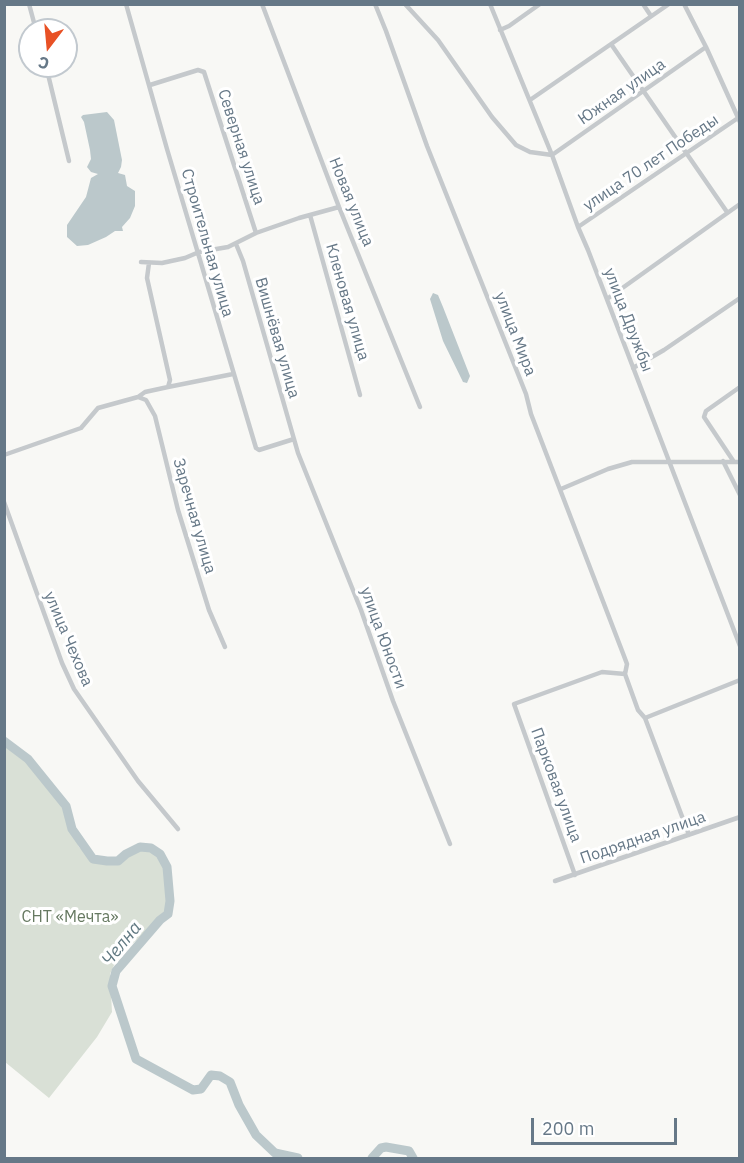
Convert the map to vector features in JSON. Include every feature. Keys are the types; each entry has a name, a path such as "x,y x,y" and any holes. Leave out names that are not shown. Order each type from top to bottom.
{"street":[{"name":"Строительная улица","path":"126,4 257,450 294,439"},
{"name":"Новая улица","path":"262,4 339,207 420,407"},
{"name":"улица Мира","path":"375,4 427,146 526,394 531,414 627,664 625,674 638,710 645,718 689,836"},
{"path":"405,4 438,40 492,117 516,145 530,152 552,155"},
{"name":"улица Дружбы","path":"490,4 552,155 740,646"},
{"path":"500,30 540,4"},
{"path":"644,4 651,16"},
{"path":"530,100 669,4"},
{"path":"684,4 739,120"},
{"path":"611,44 728,212"},
{"name":"Южная улица","path":"552,155 706,47"},
{"name":"Северная улица","path":"150,85 201,70 204,72 256,233"},
{"path":"49,78 69,161"},
{"name":"улица 70 лет Победы","path":"578,227 686,152 739,120"},
{"path":"607,299 740,204"},
{"path":"141,262 162,263 199,252 228,247 256,233 339,207"},
{"name":"Кленовая улица","path":"310,215 360,395"},
{"name":"Вишнёвая улица","path":"236,244 243,261 294,439"},
{"path":"149,263 147,278 170,380 168,387"},
{"path":"633,368 664,350 740,298"},
{"path":"4,455 81,428 98,408 138,398 145,392 233,374"},
{"path":"737,462 704,417 706,411 740,387"},
{"name":"Заречная улица","path":"138,398 146,400 155,416 176,501 208,610 225,647"},
{"name":"улица Юности","path":"294,439 450,844"},
{"path":"723,461 740,495"},
{"path":"561,489 608,469 632,462 737,462"},
{"name":"улица Чехова","path":"4,502 62,663 74,689 138,781 178,829"},
{"name":"Парковая улица","path":"575,874 514,704 602,672 625,674"},
{"path":"645,718 740,680"},
{"name":"Подрядная улица","path":"555,881 740,817"}],"green space":[{"name":"СНТ «Мечта»","path":"4,743 29,762 53,791 68,819 79,847 87,855 96,858 116,858 135,846 151,848 163,863 169,903 167,915 156,919 115,963 110,974 112,1012 97,1037 49,1098 5,1062"}],"shaded area":[{"path":"107,112 114,120 122,160 118,173 125,175 127,186 135,191 135,206 130,218 122,227 123,231 115,231 88,245 77,246 67,237 67,225 86,197 91,178 98,174 91,172 87,167 91,159 90,150 81,117"},
{"path":"433,293 438,295 470,376 467,383 463,382 443,341 430,299"}],"waterway":[{"name":"Челна","path":"4,741 28,759 66,806 72,829 93,859 118,861 140,847 151,848 160,854 167,867 170,901 168,914 160,920 116,971 112,986 136,1059 193,1090 201,1089 211,1075 220,1076 230,1082 239,1105 256,1135 275,1153 298,1158"},
{"name":"Челна","path":"372,1158 381,1148 386,1147 409,1151 413,1158"}]}
